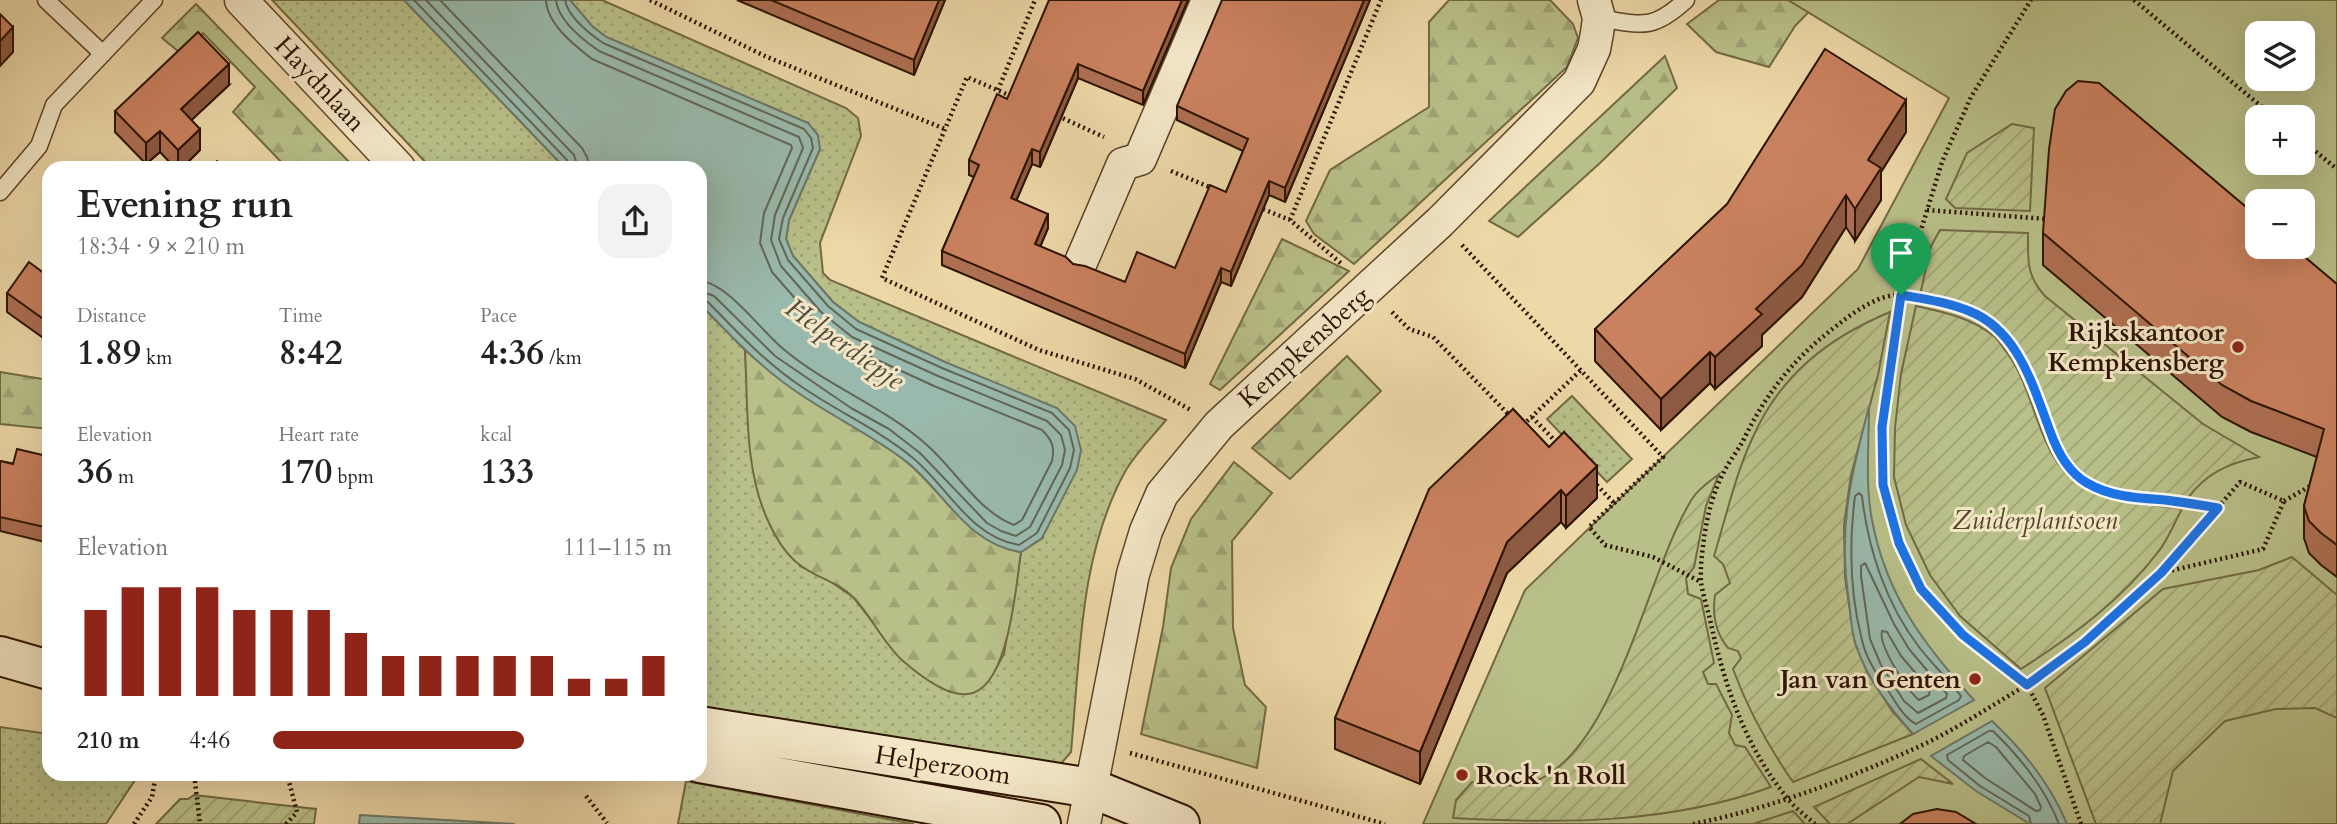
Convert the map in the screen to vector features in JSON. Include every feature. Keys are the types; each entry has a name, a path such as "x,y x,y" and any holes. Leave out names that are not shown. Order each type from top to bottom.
{"street":[{"name":"Haydnlaan","path":"241,0 392,161"},
{"path":"1081,262 1123,164 1140,159 1208,0"},
{"name":"Kempkensberg","path":"1087,806 1133,574 1146,531 1162,494 1219,425 1440,222 1579,82 1594,49 1596,9"},
{"path":"0,655 42,654"},
{"path":"0,655 42,668"},
{"name":"Helperzoom","path":"707,727 1180,824"},
{"name":"Helperzoom","path":"707,764 1041,824"}],"lane":[{"path":"46,0 103,54"},
{"path":"0,192 38,146 54,105 154,0"},
{"name":"Kempkensberg","path":"1596,9 1642,25 1657,22 1686,0"}],"path":[{"path":"650,0 767,57 945,130"},
{"path":"998,90 1035,0"},
{"path":"1290,220 1381,0"},
{"path":"2031,0 1971,97 1942,162 1901,295 1882,427 1883,485 1899,543 1921,589 1963,635 2027,685 2043,715 2081,824"},
{"path":"2134,0 2260,105"},
{"path":"2315,151 2337,169"},
{"path":"1927,211 2046,220 2053,213"},
{"path":"1440,222 1663,457 1589,527 1605,545 1653,557 1701,582"},
{"path":"1815,824 1788,799 1754,749 1741,724 1721,669 1701,582 1704,539 1711,505 1725,471 1765,399 1812,346 1845,318 1886,295 1901,295 1948,304 1971,312 1994,325 2010,342 2034,384 2053,439 2072,472 2086,483 2119,496 2218,508"},
{"path":"1464,368 1521,427 1581,370"},
{"path":"1532,417 1559,446"},
{"path":"1587,474 1614,503"},
{"path":"2161,573 2263,549 2284,501 2319,481"},
{"path":"1693,824 1733,816 1788,799 1922,745 2027,685 2085,642 2161,573 2240,482 2284,501"},
{"path":"1100,744 1385,824"},
{"path":"134,824 152,797 155,781"},
{"path":"195,781 200,824"},
{"path":"286,824 297,812 289,781"},
{"path":"586,796 607,823"}],"green space":[{"path":"272,0 404,0 558,161 424,161"},
{"path":"570,0 602,0 846,108 858,118 861,136 820,243 823,273 830,280 1166,420 1126,470 1099,536 1084,607 1071,752 1058,767 1037,771 707,707 707,311 745,350 751,450 758,491 800,566 824,577 853,597 903,660 950,692 981,687 993,674 1004,654 1021,552 1043,538 945,362 859,322 833,302 793,256 786,239 789,220 820,149 808,123 606,37 592,26"},
{"path":"1449,0 1550,0 1573,24 1578,38 1567,67 1354,264 1314,234 1306,221 1330,170 1429,107 1429,22"},
{"path":"1719,0 1820,0 1795,26 1769,67 1716,52 1687,24"},
{"name":"Zuiderplantsoen","path":"1788,0 2337,0 2337,824 1423,824 1525,590 1858,269 1949,98"},
{"path":"196,4 348,161 280,161 233,112 255,87 203,33 184,56 162,38"},
{"path":"1665,56 1677,88 1600,163 1518,237 1489,221"},
{"path":"2012,124 2034,128 2030,211 1955,208 1946,199 1967,153"},
{"path":"1940,230 2028,233 2031,274 2045,296 2203,424 2259,457 2219,470 2202,482 2188,498 2125,493 2090,479 2076,466 2066,451 2030,370 2005,334 1990,320 1971,309 1948,300 1920,295 1931,246"},
{"path":"1282,239 1349,271 1220,390 1210,384"},
{"path":"1916,306 1967,320 1997,339 2018,371 2056,460 2068,475 2083,487 2119,501 2182,509 2162,547 2112,602 2077,631 2021,669 1960,616 1930,575 1906,525 1894,477 1895,428 1901,374"},
{"path":"1890,312 1878,375 1851,475 1844,525 1845,578 1855,643 1867,672 1892,711 1913,734 1793,782 1745,699 1733,669 1741,658 1738,651 1728,648 1717,629 1714,616 1715,595 1730,583 1723,564 1714,556 1746,453 1763,416 1777,396 1808,361 1826,347 1867,322"},
{"path":"745,350 784,381 890,449 909,464 973,529 1003,547 1021,552 1008,634 993,675 982,688 968,694 960,694 924,678 896,654 854,598 800,565 782,546 769,523 755,482 749,438"},
{"path":"1347,356 1381,391 1290,479 1252,448"},
{"path":"0,372 42,379 42,428 0,424"},
{"path":"1572,396 1632,459 1607,482 1547,419"},
{"path":"1234,462 1272,493 1232,541 1233,628 1245,685 1266,707 1257,768 1141,734 1163,627 1171,568 1191,519"},
{"path":"1719,474 1706,506 1694,567 1686,578 1688,594 1701,599 1714,663 1703,672 1708,684 1716,684 1732,715 1729,733 1735,745 1745,747 1771,787 1693,808 1614,819 1533,821 1453,818 1456,800 1472,782 1512,785 1536,781 1564,762 1588,733 1628,654 1676,530 1695,495"},
{"path":"2292,557 2337,595 2337,718 2315,708 2276,709 2225,721 2173,771 2160,824 2096,824 2045,688 2163,589 2259,570"},
{"path":"0,727 42,733 42,781 134,781 106,824 0,824"},
{"path":"1921,759 1953,784 1919,777 1847,824 1830,824 1814,807"},
{"path":"686,781 914,824 678,824"},
{"path":"194,795 316,809 314,824 156,824 180,799 188,799"},
{"path":"1793,811 1805,824 1753,824"}],"water":[{"name":"Helperdiepje","path":"404,0 570,0 592,26 606,37 808,123 818,135 820,149 789,220 786,239 793,256 833,302 859,322 945,362 1057,408 1075,426 1081,450 1077,470 1042,538 1021,552 986,539 958,516 907,462 781,381 745,350 707,311 707,161 558,161"},
{"path":"1869,407 1868,478 1878,547 1897,595 1923,639 1974,700 1913,734 1873,681 1854,640 1851,624 1845,527 1851,480"},
{"path":"1992,721 2035,768 2053,795 2067,824 2030,824 1976,791 1931,756"},
{"path":"360,815 515,824 359,824"}],"building":[{"path":"771,0 939,0 914,60"},
{"path":"1049,0 1182,0 1143,91 1078,64 1040,152 1032,149 1011,198 1048,214 1035,244 1066,257 1073,264 1125,282 1137,252 1175,268 1210,185 1226,192 1248,139 1177,106 1222,0 1364,0 1285,188 1269,181 1231,272 1221,268 1185,354 942,251 979,165 969,160 997,94 1007,99"},
{"path":"0,14 13,27 0,41"},
{"path":"198,32 229,64 181,109 200,129 178,150 160,131 146,143 115,111"},
{"path":"1825,49 1906,100 1868,160 1881,168 1855,209 1846,195 1802,265 1756,309 1762,314 1715,357 1710,352 1661,399 1595,329 1727,204"},
{"name":"Rijkskantoor Kempkensberg","path":"2078,81 2099,83 2245,206 2245,259 2307,259 2337,284 2337,545 2309,521 2304,506 2324,429 2251,401 2222,385 2043,233 2049,149 2055,109 2066,91"},
{"path":"29,262 42,272 42,318 7,293"},
{"path":"1513,409 1549,447 1564,432 1597,466 1566,496 1561,490 1507,542 1420,752 1335,718 1429,489"},
{"path":"17,449 42,455 42,526 0,517 0,461 13,464"},
{"path":"1937,809 1956,812 1976,824 1900,824 1913,814"}],"place":[{"name":"Rijkskantoor Kempkensberg","path":"2238,347"},
{"name":"Jan van Genten","path":"1975,679"},
{"name":"Rock 'n Roll","path":"1462,775"}],"route":[{"path":"1901,295 1948,304 1971,312 1994,325 2010,342 2034,384 2053,439 2063,459 2072,472 2086,483 2119,496 2218,508 2161,573 2085,642 2027,685 1963,635 1921,589 1899,543 1883,485 1882,427 1901,295"}]}
